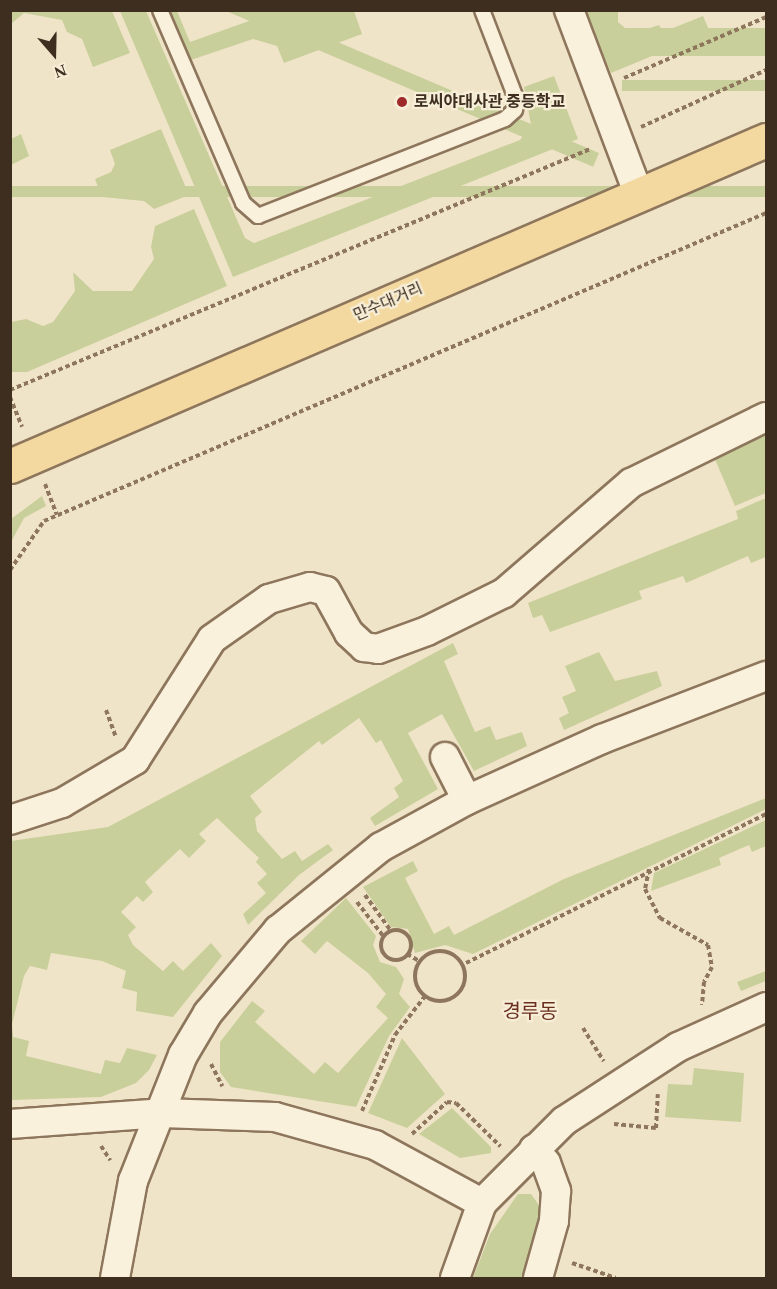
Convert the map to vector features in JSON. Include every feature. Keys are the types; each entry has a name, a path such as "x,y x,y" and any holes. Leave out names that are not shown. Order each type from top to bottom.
{"main road":[{"name":"만수대거리","path":"10,466 638,193 766,141"}],"street":[{"path":"569,10 638,193"},
{"path":"10,820 62,803 135,760 212,639 268,599 310,587 326,591 349,633 364,646 388,645 504,593 631,483 766,417"},
{"path":"115,1278 133,1181 162,1113 183,1055 208,1013 278,930 381,847 466,800 602,739 766,676"},
{"path":"445,757 466,800"},
{"path":"455,1278 482,1203 522,1147 627,1076 711,1032 766,1007"},
{"path":"10,1124 162,1113 275,1117 375,1145 482,1203"},
{"path":"522,1147 546,1163 556,1191 554,1221 538,1278"}],"lane":[{"path":"160,10 243,203 258,216 505,119 515,111 516,101 482,10"}],"path":[{"path":"599,89 766,17"},
{"path":"10,390 617,138 766,70"},
{"path":"10,570 44,521 766,213"},
{"path":"466,963 649,869 766,814"},
{"path":"649,869 645,889 660,918 708,945 712,967 704,981 702,1006 711,1032"},
{"path":"357,884 391,930 410,940 407,954"},
{"path":"349,891 384,937 386,956 407,954 419,961 447,951 466,971 454,998 425,996"},
{"path":"384,937 391,930"},
{"path":"419,961 415,980 425,996"},
{"path":"360,1118 395,1035 425,996"},
{"path":"584,1028 608,1066"},
{"path":"212,1054 215,1077 230,1091"},
{"path":"603,1123 656,1128 658,1086"},
{"path":"410,1136 447,1102 456,1103 502,1153 522,1147"},
{"path":"353,1115 366,1120"},
{"path":"403,1132 421,1141"},
{"path":"90,1141 100,1145 112,1169"},
{"path":"565,1260 616,1278"}],"green space":[{"path":"11,10 112,11 130,53 93,67 82,39 67,32 62,20 24,13 11,24"},
{"path":"224,10 262,10 599,153 593,167"},
{"path":"265,10 354,11 362,34 284,63 277,46 253,39 188,61 168,11 177,11 190,42 266,15"},
{"path":"120,11 146,11 245,238 254,243 520,140 531,125 524,87 554,76 578,139 233,277"},
{"path":"585,11 618,11 618,22 632,34 659,25 663,32 703,16 710,32 611,73"},
{"path":"606,28 766,28 766,56 606,56"},
{"path":"622,80 766,80 766,91 622,91"},
{"path":"161,129 189,195 154,209 144,201 102,197 95,179 111,172 115,164 110,150"},
{"path":"21,134 29,156 11,165 11,139"},
{"path":"10,186 766,186 766,197 10,197"},
{"path":"194,209 227,286 27,372 11,372 11,322 26,319 43,326 53,322 75,291 73,272 93,291 132,291 154,259 151,247 155,226"},
{"path":"766,435 766,493 735,506 714,457"},
{"path":"42,496 46,506 24,518 11,542 11,519"},
{"path":"766,498 766,557 751,563 748,556 686,583 683,576 639,591 642,599 550,632 542,615 533,618 528,603 738,519 736,511"},
{"path":"453,643 458,654 444,661 475,732 490,726 496,740 522,732 527,746 474,771 442,714 408,733 438,789 375,826 370,818 399,797 394,788 403,781 381,740 376,743 359,718 322,745 319,741 250,796 262,812 255,818 257,831 282,859 295,851 302,861 328,844 333,850 299,875 248,925 243,914 266,893 257,883 267,874 256,862 259,858 217,818 199,834 206,841 189,858 180,849 145,882 153,892 143,902 137,896 121,912 136,927 128,935 133,945 163,971 173,961 183,971 211,943 222,956 173,1017 136,1011 137,992 122,988 126,971 102,961 51,953 47,970 30,966 24,976 12,1024 13,1037 29,1041 26,1056 101,1074 105,1060 120,1063 127,1048 157,1055 149,1070 136,1083 101,1097 11,1100 11,841 108,827"},
{"path":"599,652 615,681 657,671 662,686 564,730 559,718 569,713 562,697 576,691 565,666"},
{"path":"766,798 766,809 473,954 445,945 415,953 408,929 391,927 363,887 413,861 418,871 405,878 434,934 449,926 454,935 564,879"},
{"path":"766,820 766,846 752,852 749,845 719,858 721,865 651,891 654,873"},
{"path":"346,898 376,936 373,945 380,962 396,967 404,979 399,994 410,1007 389,1036 356,1107 231,1087 220,1072 220,1042 252,1001 265,1011 255,1022 314,1074 325,1062 338,1073 388,1018 376,1007 386,994 368,973 327,941 315,954 301,941"},
{"path":"766,971 766,981 741,991 737,982"},
{"path":"402,1038 445,1094 407,1128 368,1113"},
{"path":"694,1068 744,1073 741,1122 665,1117 668,1084 692,1085"},
{"path":"452,1108 491,1147 491,1153 460,1158 419,1134"},
{"path":"518,1194 531,1194 541,1208 526,1278 473,1278 490,1234"}],"place":[{"name":"로씨야대사관 중등학교","path":"402,102"}],"district":[{"name":"경루동","path":"530,1011"}]}
